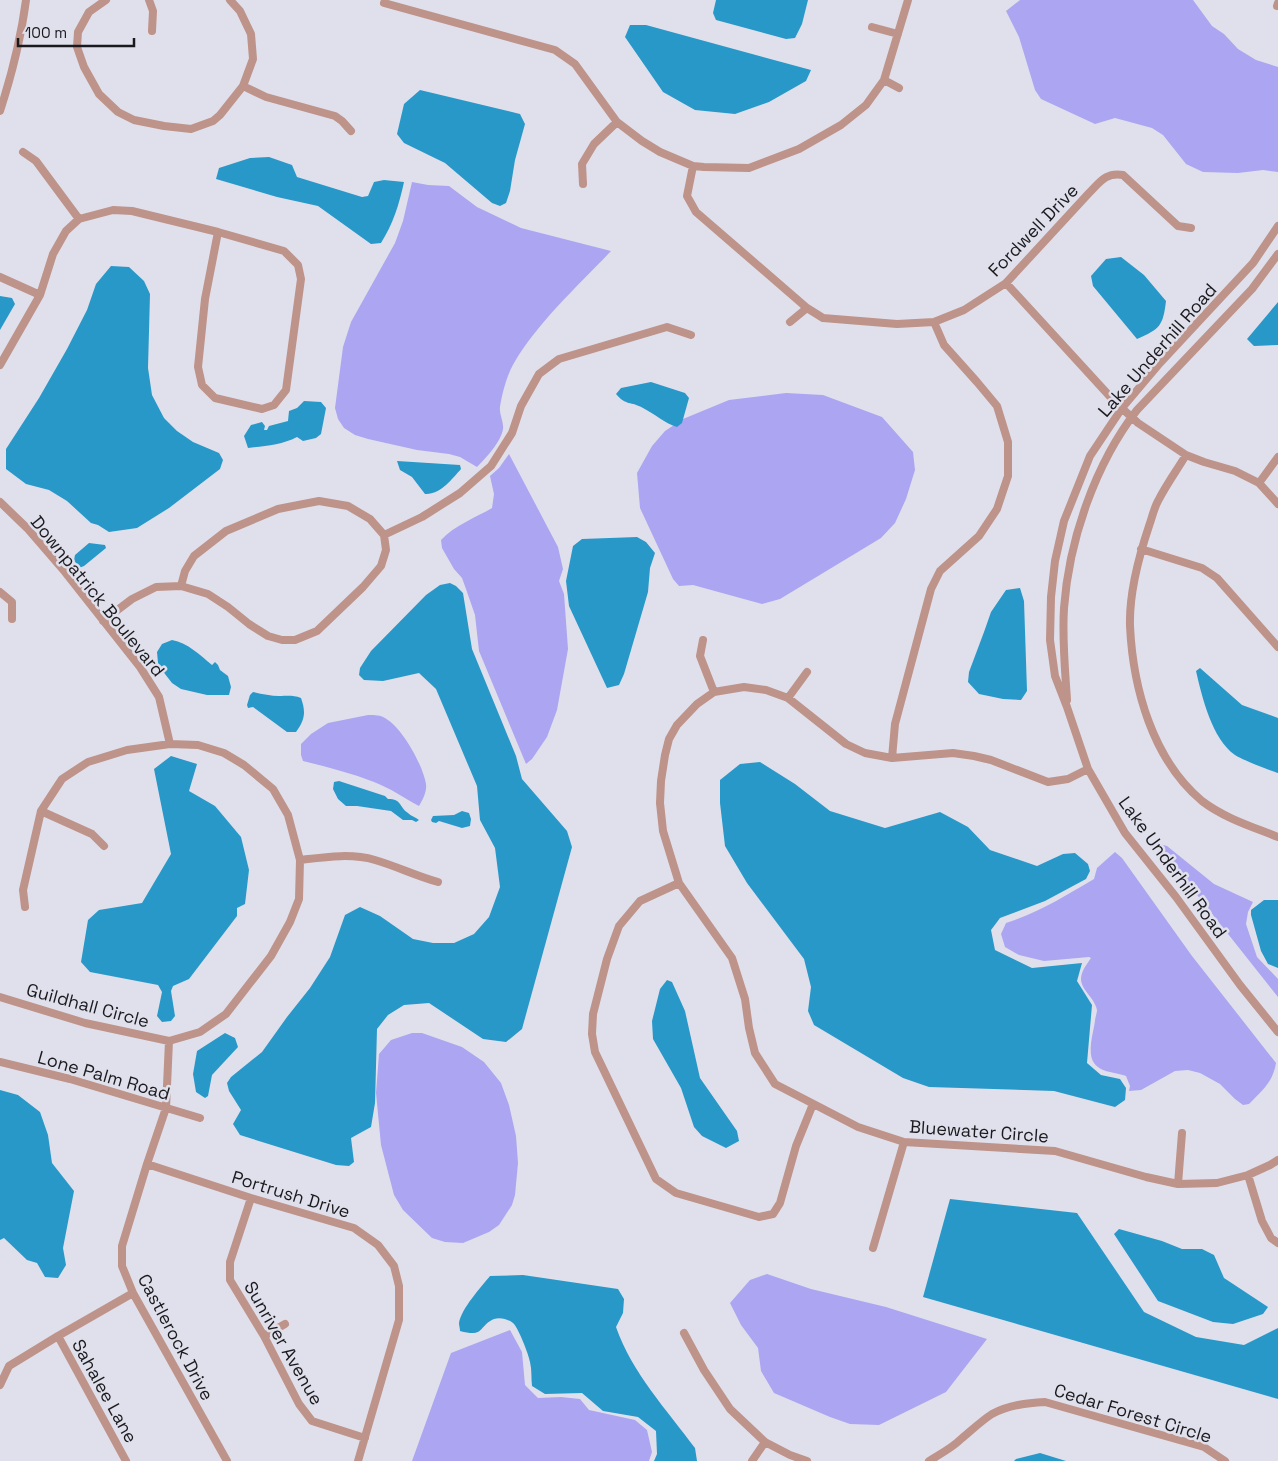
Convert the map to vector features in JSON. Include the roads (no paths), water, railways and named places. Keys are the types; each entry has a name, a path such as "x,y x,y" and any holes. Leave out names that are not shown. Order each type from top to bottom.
{"street":[{"path":"0,111 22,31 26,0"},
{"path":"106,0 89,12 78,32 77,47 84,67 99,94 118,112 134,120 191,129 214,121 243,86 253,59 251,34 240,11 230,0"},
{"path":"149,0 153,10 152,30"},
{"path":"384,3 555,50 575,64 617,122 660,152 693,166 704,168 749,168 799,149 841,125 866,105 884,80 908,0"},
{"path":"872,28 898,34"},
{"path":"884,80 899,88"},
{"path":"243,86 266,97 335,116 351,131"},
{"path":"583,184 582,164 594,144 617,122"},
{"path":"23,152 36,161 79,219"},
{"name":"Fordwell Drive","path":"693,166 687,196 696,212 807,308 823,318 898,324 934,322 964,310 1006,283 1026,259 1089,193 1103,179 1114,174 1123,175 1178,226 1191,228"},
{"path":"0,365 40,296 53,254 66,231 79,219 113,210 132,211 218,232 284,251 298,264 301,278 286,390 274,405 262,408 215,398 202,385 198,367 205,298 218,232"},
{"name":"Lake Underhill Road","path":"1278,226 1253,263 1122,408 1090,456 1064,521 1055,561 1051,597 1050,640 1055,676 1068,707 1088,769 1126,833 1240,985 1278,1032"},
{"name":"Lake Underhill Road","path":"1068,707 1064,654 1064,609 1069,569 1078,531 1090,495 1104,463 1127,422 1252,289 1278,254"},
{"path":"0,277 40,296"},
{"path":"1006,283 1138,423 1186,455 1235,471 1260,483 1278,504"},
{"path":"790,322 807,308"},
{"path":"892,758 895,724 931,589 940,571 979,536 997,509 1008,476 1008,442 997,406 944,345 934,322"},
{"path":"384,535 422,517 460,493 491,466 512,433 521,406 539,374 559,359 667,327 692,335"},
{"path":"1186,455 1158,501 1141,549 1134,587 1130,625 1134,662 1142,701 1154,735 1167,760 1182,782 1204,802 1230,817 1278,837"},
{"path":"1260,483 1278,457"},
{"name":"Downpatrick Boulevard","path":"0,502 27,528 65,572 140,667 159,697 170,744"},
{"path":"103,621 132,600 156,587 181,586 208,594 268,636 282,640 295,640 316,631 381,566 386,550 384,535 370,519 348,506 319,502 278,509 226,531 200,551 194,556 185,570 181,586"},
{"path":"1141,549 1202,568 1216,578 1278,647"},
{"path":"0,592 12,602 12,618"},
{"path":"703,640 700,656 714,692"},
{"path":"788,698 807,672"},
{"name":"Bluewater Circle","path":"1088,769 1068,779 1048,782 991,760 974,756 953,753 892,758 865,754 846,744 788,698 766,690 744,687 714,692 696,704 677,725 665,756 661,781 660,803 663,831 679,883 732,958 745,999 755,1053 775,1084 858,1127 904,1142 1055,1151 1146,1177 1178,1184 1217,1183 1248,1175 1270,1166 1278,1160"},
{"name":"Guildhall Circle","path":"0,997 85,1022 169,1041 200,1032 226,1014 271,956 290,922 298,899 300,860 288,815 273,788 244,765 224,753 198,746 170,744 127,750 88,762 62,779 41,811 23,890 25,907"},
{"path":"41,811 92,834 104,846"},
{"path":"300,860 356,856 375,860 438,882"},
{"path":"679,883 640,901 619,926 607,959 593,1014 592,1034 595,1052 656,1178 676,1193 759,1217 773,1214 780,1203 796,1146 813,1104"},
{"name":"Guildhall Circle","path":"166,1108 169,1041"},
{"name":"Lone Palm Road","path":"0,1062 70,1079 200,1118"},
{"name":"Castlerock Drive","path":"166,1108 122,1246 122,1266 134,1293 227,1461"},
{"path":"1178,1184 1182,1133"},
{"path":"873,1248 904,1142"},
{"name":"Portrush Drive","path":"147,1164 354,1228 378,1245 394,1266 399,1286 399,1320 358,1461"},
{"path":"1248,1175 1262,1221 1271,1238 1278,1243"},
{"name":"Sunriver Avenue","path":"252,1198 230,1262 230,1280 264,1336 299,1404 312,1421 364,1438"},
{"path":"0,1385 9,1366 134,1293"},
{"path":"264,1336 285,1324"},
{"path":"684,1333 704,1370 730,1409 765,1442 790,1455 807,1461"},
{"name":"Sahalee Lane","path":"58,1336 126,1461"},
{"name":"Cedar Forest Circle","path":"929,1461 992,1415 1010,1407 1030,1402 1045,1402 1204,1446 1225,1461"},
{"path":"752,1461 765,1442"}],"water":[{"path":"716,0 808,0 802,24 795,38 786,39 716,20 713,13"},
{"path":"630,25 646,25 811,70 806,81 769,102 735,114 695,110 663,92 625,37"},
{"path":"420,90 520,114 525,124 506,203 500,206 492,203 445,163 404,143 397,134 404,104"},
{"path":"269,157 292,165 297,177 362,197 368,196 374,182 384,180 404,182 395,214 381,243 371,244 318,206 277,197 216,179 219,168 250,158"},
{"path":"1121,257 1144,275 1166,301 1162,321 1159,326 1137,339 1093,286 1091,276 1106,259"},
{"path":"111,266 129,267 144,281 150,294 148,368 152,395 164,418 177,431 193,442 219,453 223,460 220,469 169,508 137,528 109,532 91,523 67,501 49,490 26,484 6,469 6,449 39,398 67,349 87,310 96,284"},
{"path":"0,296 12,298 15,304 0,330"},
{"path":"1278,302 1278,345 1254,346 1247,339"},
{"path":"651,382 685,393 689,398 682,423 677,427 639,406 626,402 616,394 621,388"},
{"path":"304,401 321,402 326,408 321,434 316,438 303,441 297,437 267,446 248,448 244,436 251,425 262,422 265,426 264,430 267,430 269,426 288,421 289,411 297,408"},
{"path":"397,461 460,465 461,469 441,489 425,494 412,477 400,470"},
{"path":"637,537 646,542 655,553 650,568 648,592 624,674 619,685 607,688 569,606 566,581 573,546 582,539"},
{"path":"89,543 105,545 106,548 79,568 74,560 75,555"},
{"path":"450,583 463,593 472,649 516,756 522,779 567,831 572,847 522,1029 506,1042 483,1039 429,1003 404,1005 388,1015 377,1029 375,1103 371,1127 351,1138 354,1162 349,1166 336,1165 240,1135 233,1124 241,1110 229,1091 227,1083 231,1077 262,1052 310,988 330,957 345,915 360,907 380,916 413,939 433,943 454,943 474,934 489,917 500,887 495,848 480,820 477,786 436,689 419,673 383,681 364,680 359,675 360,668 371,651 426,595 440,585"},
{"path":"1020,588 1024,601 1027,691 1021,700 1003,699 979,694 968,682 969,672 991,612 1006,590"},
{"path":"172,640 189,647 212,665 215,662 220,670 228,676 231,687 229,695 207,695 181,689 172,683 158,663 157,652 162,644"},
{"path":"1200,668 1242,705 1278,718 1278,773 1235,755 1220,739 1209,717 1201,693 1196,671"},
{"path":"253,692 301,698 304,716 296,732 287,732 253,707 248,708 250,695"},
{"path":"171,756 197,764 189,791 215,806 241,837 249,870 245,904 237,908 237,916 189,979 173,986 171,991 175,1016 171,1021 162,1022 157,1016 162,992 158,985 90,972 81,962 88,920 99,910 142,903 171,854 154,769"},
{"path":"760,762 795,784 830,811 885,828 940,812 968,827 990,850 1037,866 1063,854 1075,853 1088,864 1090,871 1086,879 1045,901 1000,918 991,930 995,950 1032,968 1082,963 1077,981 1092,1005 1087,1063 1101,1075 1120,1079 1126,1088 1125,1100 1115,1107 1054,1091 929,1087 903,1078 814,1025 808,1011 811,987 804,959 747,883 725,846 720,803 720,780 740,764"},
{"path":"339,781 385,796 388,799 396,800 405,811 419,820 416,822 403,820 391,811 346,806 338,799 333,789 334,782"},
{"path":"462,811 469,813 471,819 470,826 462,828 439,821 436,823 432,822 431,820 433,816 454,815"},
{"path":"1264,900 1278,900 1278,968 1268,964 1261,951 1251,915 1251,910"},
{"path":"667,980 672,982 685,1011 700,1078 737,1131 739,1141 726,1148 702,1136 694,1127 681,1088 653,1039 652,1021 660,989"},
{"path":"225,1033 235,1038 238,1047 212,1075 208,1096 205,1098 196,1092 193,1074 197,1051"},
{"path":"0,1090 18,1095 40,1112 48,1135 52,1163 74,1191 63,1248 66,1265 58,1278 45,1277 37,1263 27,1260 4,1238 0,1240"},
{"path":"950,1199 1077,1213 1144,1312 1196,1337 1244,1345 1278,1328 1278,1399 923,1297"},
{"path":"1119,1229 1162,1241 1182,1249 1202,1249 1214,1255 1224,1278 1268,1307 1263,1314 1233,1324 1213,1322 1158,1301 1114,1234"},
{"path":"523,1275 618,1289 624,1299 623,1313 616,1327 623,1344 651,1390 695,1448 697,1461 654,1461 657,1454 656,1431 638,1417 603,1411 582,1393 545,1394 532,1386 531,1365 528,1354 518,1330 511,1322 496,1318 478,1332 468,1333 460,1331 459,1323 463,1311 490,1276"},
{"path":"1040,1453 1066,1461 1014,1461 1016,1459"}]}
